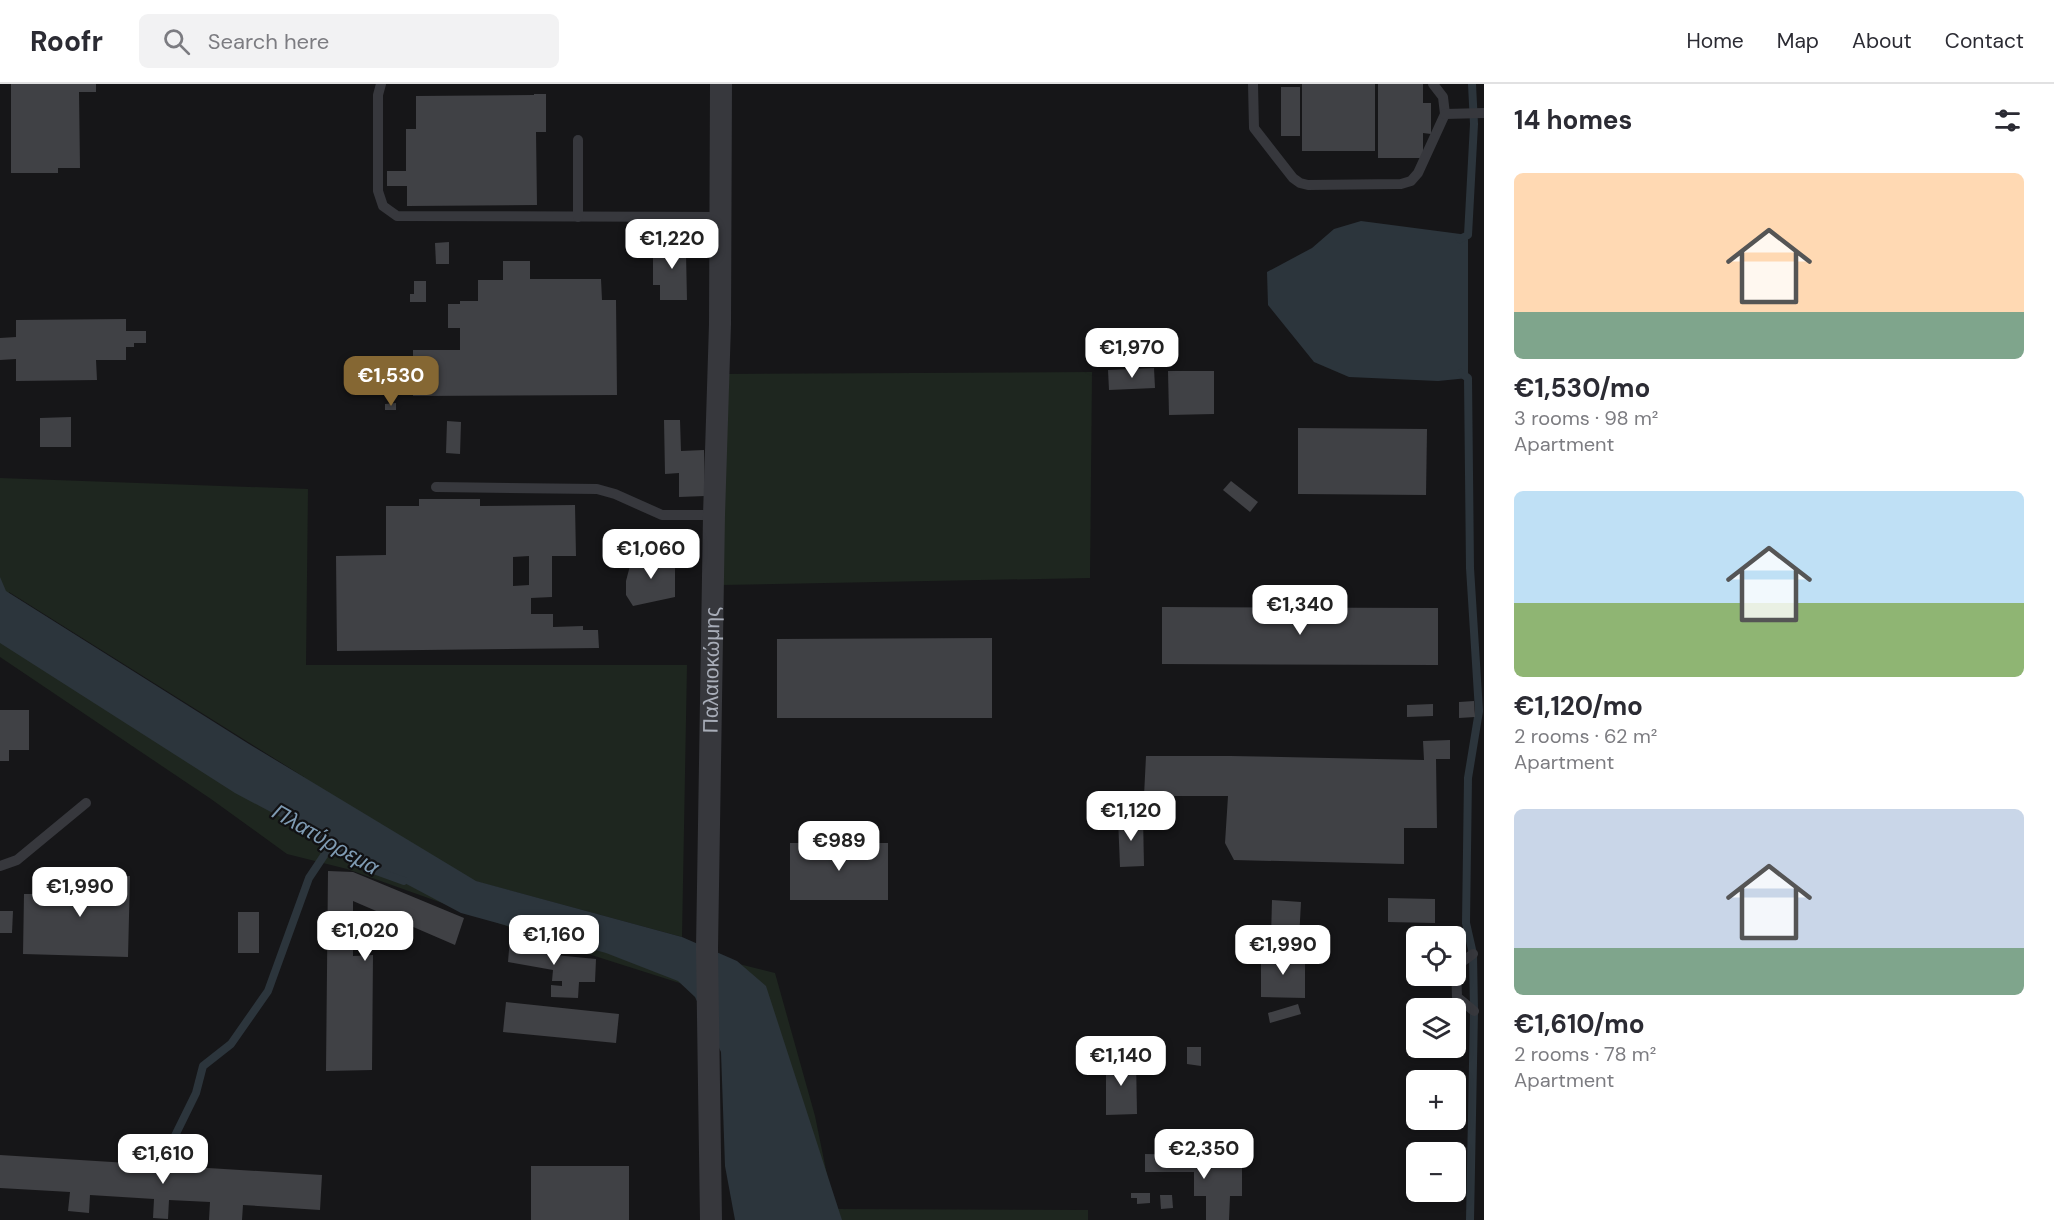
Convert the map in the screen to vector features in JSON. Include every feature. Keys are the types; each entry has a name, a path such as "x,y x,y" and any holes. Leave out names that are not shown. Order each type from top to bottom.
{"street":[{"name":"Παλαιοκώμης","path":"711,1220 707,949 714,515 720,324 721,84"}],"lane":[{"path":"381,84 378,95 378,191 383,206 389,212 405,218 720,217"},
{"path":"1253,84 1254,128 1293,178 1304,185 1401,184 1411,181 1418,173 1445,114 1443,98 1433,84"},
{"path":"1445,114 1484,113"},
{"path":"578,140 579,217"},
{"path":"436,487 597,489 662,514 714,515"},
{"path":"0,866 17,860 86,803"},
{"path":"1473,954 1456,966 1457,997 1474,1011"}],"shaded area":[{"path":"1092,372 1090,578 721,585 722,374"},
{"path":"0,478 308,489 306,665 687,665 682,937 471,880 735,963 775,973 815,1116 834,1209 1088,1210 1088,1220 735,1220 735,1011 692,987 557,944 347,869 287,854 211,799 0,657","holes":["9,592 304,777 7,605"]}],"water":[{"path":"1361,221 1468,235 1468,378 1438,381 1349,377 1314,362 1268,305 1267,272 1312,248 1334,229"},
{"path":"0,577 6,591 249,744 476,881 682,937 737,961 766,986 842,1220 735,1220 725,1166 721,1052 695,997 678,981 606,953 461,913 235,793 0,643"}],"building":[{"path":"11,84 96,84 96,92 79,92 80,168 58,168 58,173 11,173"},
{"path":"1302,84 1375,84 1375,151 1302,151"},
{"path":"1378,84 1423,84 1423,103 1431,103 1431,134 1423,133 1423,158 1378,158"},
{"path":"1281,87 1300,87 1300,136 1281,136"},
{"path":"546,94 546,132 536,132 537,205 407,206 407,186 387,186 387,171 406,171 406,129 416,129 416,96"},
{"path":"449,242 449,264 436,264 435,243"},
{"path":"661,242 692,242 692,253 686,253 687,300 660,300 660,285 653,285 653,257 658,257"},
{"path":"503,261 530,261 530,279 601,279 602,300 616,300 617,395 413,396 413,350 460,350 460,328 448,328 448,304 478,301 478,280 503,280"},
{"path":"414,281 426,281 426,302 410,302 410,294 414,294"},
{"path":"126,319 126,331 146,331 146,343 134,343 134,347 126,347 126,360 96,360 97,380 16,381 16,359 0,360 0,338 16,337 16,320"},
{"path":"1154,368 1155,388 1109,390 1108,370"},
{"path":"1168,371 1214,371 1214,414 1169,415"},
{"path":"396,403 396,410 385,410 385,404"},
{"path":"71,417 71,447 40,447 40,418"},
{"path":"664,420 680,420 681,451 704,450 705,496 679,497 679,473 665,474"},
{"path":"447,421 461,422 460,454 446,453"},
{"path":"1298,428 1427,429 1426,495 1298,494"},
{"path":"1231,481 1258,502 1250,512 1223,490"},
{"path":"419,499 480,499 480,506 575,505 576,556 552,556 552,597 531,598 531,614 553,614 553,627 583,626 583,630 598,630 599,648 337,651 336,556 386,555 386,506 419,506","holes":["529,556 529,585 513,586 513,557"]},
{"path":"632,558 675,558 675,597 633,606 626,595 626,581"},
{"path":"1162,607 1438,608 1438,665 1162,664"},
{"path":"992,638 992,718 777,718 777,639"},
{"path":"1474,701 1475,717 1459,718 1459,702"},
{"path":"1433,704 1433,716 1407,717 1407,705"},
{"path":"0,710 29,710 29,750 9,750 9,761 0,761"},
{"path":"1450,740 1450,759 1436,759 1437,828 1404,828 1404,864 1234,860 1225,843 1228,796 1144,796 1146,756 1424,760 1423,741"},
{"path":"1143,817 1144,866 1120,867 1118,818"},
{"path":"790,843 888,843 888,900 790,900"},
{"path":"328,871 353,872 464,918 455,945 353,901 353,956 373,955 372,1070 326,1071"},
{"path":"62,875 130,876 128,957 23,954 24,894 62,894"},
{"path":"1388,898 1435,899 1435,923 1388,922"},
{"path":"1272,900 1301,902 1299,939 1271,938"},
{"path":"0,911 13,911 12,933 0,933"},
{"path":"238,912 259,912 259,953 238,953"},
{"path":"510,938 555,945 555,955 596,959 595,982 579,982 578,998 551,997 551,985 562,986 562,981 552,981 553,970 508,962"},
{"path":"1261,955 1305,956 1305,998 1261,997"},
{"path":"506,1002 619,1014 616,1043 503,1032"},
{"path":"1298,1004 1301,1014 1270,1023 1268,1013"},
{"path":"1187,1047 1201,1047 1201,1066 1187,1064"},
{"path":"1136,1059 1137,1114 1106,1115 1106,1060"},
{"path":"1145,1154 1194,1155 1194,1162 1242,1163 1242,1196 1230,1196 1229,1220 1206,1220 1206,1196 1194,1196 1194,1172 1145,1172"},
{"path":"0,1155 322,1175 320,1210 243,1205 242,1220 209,1220 210,1202 169,1200 168,1219 153,1218 154,1199 90,1195 89,1213 68,1211 70,1192 0,1188"},
{"path":"531,1166 629,1166 629,1220 531,1220"},
{"path":"1131,1193 1150,1193 1150,1203 1137,1204 1137,1198 1131,1198"},
{"path":"1160,1195 1172,1195 1173,1208 1161,1209"}],"waterway":[{"path":"1460,239 1468,235 1474,124 1472,84"},
{"path":"1461,373 1468,378 1470,568 1479,711 1468,778 1466,923 1473,954 1474,1011 1470,1220"},
{"name":"Πλατύρρεμα","path":"308,831 368,868 404,881"},
{"path":"167,1152 196,1093 203,1066 231,1044 268,991 309,878 331,845"}]}
